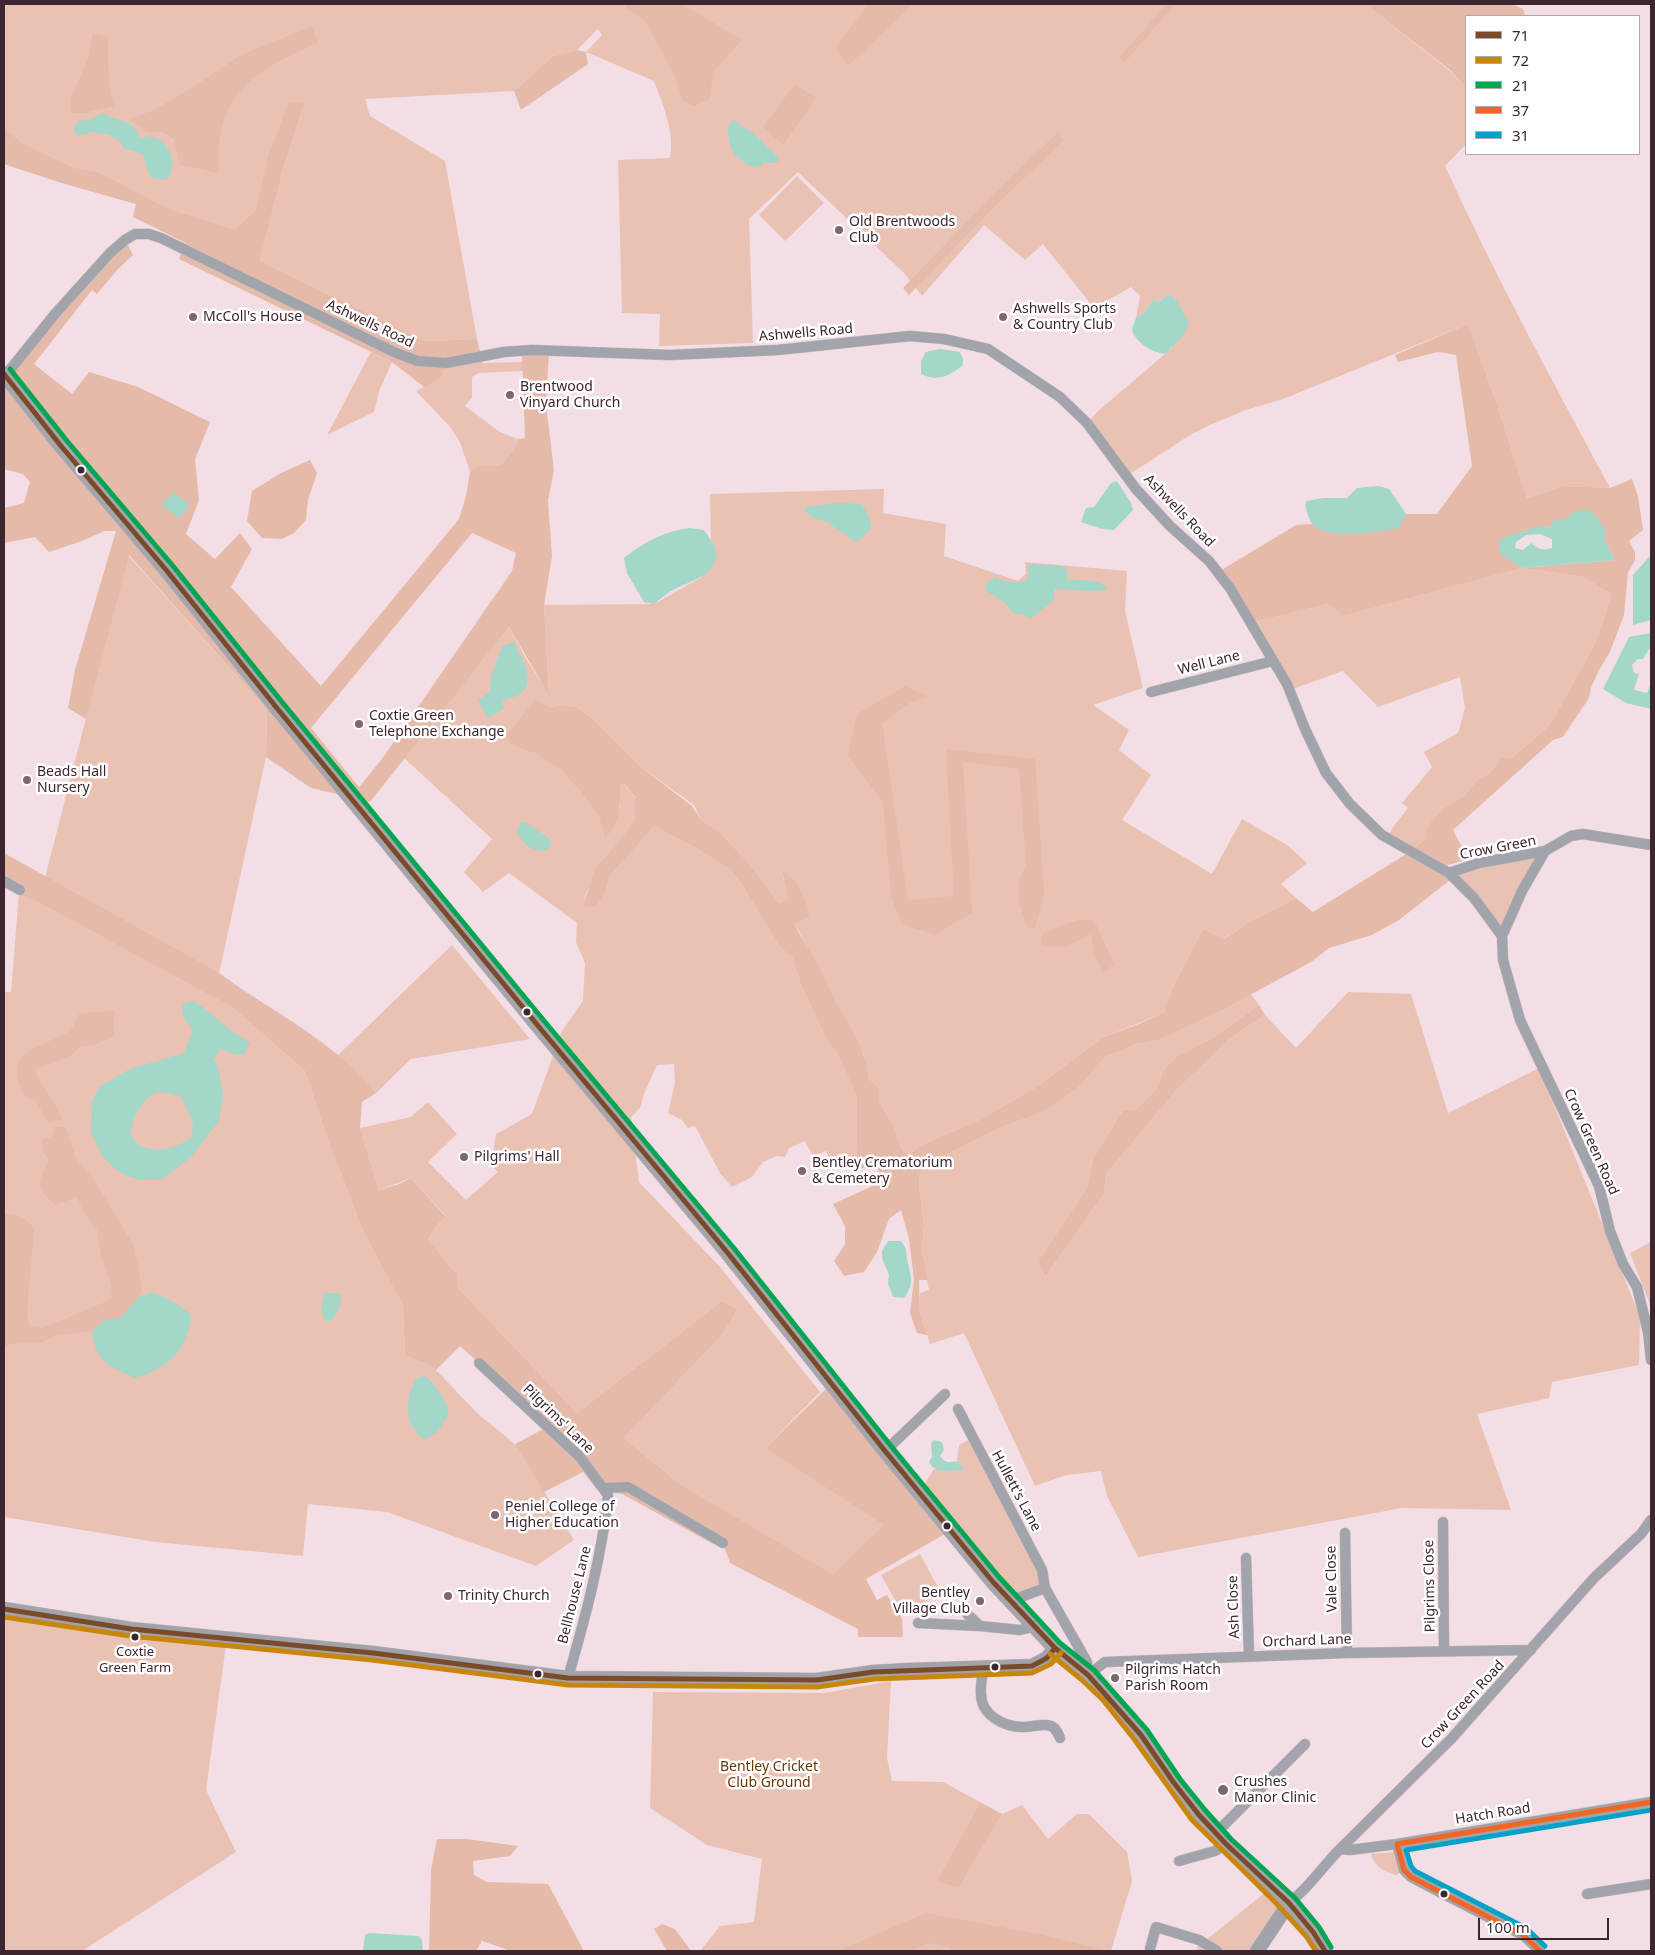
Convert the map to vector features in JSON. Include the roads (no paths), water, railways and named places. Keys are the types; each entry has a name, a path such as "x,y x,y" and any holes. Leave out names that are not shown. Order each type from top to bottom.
{"main road":[{"path":"4,375 544,1033 727,1252 885,1451 1010,1601 1055,1648 1088,1675 1141,1735 1181,1793 1221,1839 1289,1903 1313,1932 1325,1951"}],"street":[{"name":"Ashwells Road","path":"4,375 55,314 110,253 135,234 149,234 161,238 396,353 418,361 446,363 504,352 532,350 679,355 778,350 910,336 944,339 988,349 1060,397 1087,423 1136,488 1170,526 1210,561 1230,588 1274,661 1287,684 1305,729 1326,773 1350,804 1382,835 1449,872"},
{"name":"Well Lane","path":"1151,692 1274,661"},
{"path":"1545,851 1571,836 1582,834 1651,845"},
{"name":"Crow Green","path":"1545,851 1522,891 1502,936 1474,898 1449,872 1479,864 1545,851"},
{"path":"4,881 20,890"},
{"name":"Crow Green Road","path":"1502,936 1503,960 1520,1020 1599,1186 1610,1232 1623,1264 1637,1287 1648,1332 1651,1360"},
{"name":"Pilgrims' Lane","path":"479,1363 580,1456 604,1488"},
{"path":"885,1451 945,1394"},
{"name":"Hullett's Lane","path":"958,1409 1042,1570 1045,1588 1087,1662 1088,1675"},
{"path":"604,1488 628,1487 723,1543"},
{"name":"Bellhouse Lane","path":"568,1678 588,1605 605,1530 608,1495 604,1488"},
{"name":"Crow Green Road","path":"1289,1903 1304,1892 1340,1849 1452,1738 1594,1578 1641,1534 1651,1520"},
{"name":"Pilgrims Close","path":"1443,1522 1444,1651"},
{"name":"Vale Close","path":"1344,1534 1347,1653"},
{"name":"Ash Close","path":"1246,1558 1249,1656"},
{"path":"1010,1601 1045,1588"},
{"path":"4,1609 131,1629 373,1652 568,1678 817,1680 873,1672 983,1666 1032,1666 1047,1658 1055,1648"},
{"path":"967,1614 980,1626"},
{"path":"918,1623 1020,1630 1033,1627"},
{"name":"Orchard Lane","path":"1088,1675 1106,1662 1347,1653 1531,1650"},
{"path":"983,1666 981,1694 983,1704 989,1713 1000,1722 1012,1726 1050,1726 1057,1731 1060,1738"},
{"path":"1179,1861 1215,1851 1221,1839 1305,1744"},
{"name":"Hatch Road","path":"1340,1849 1350,1850 1397,1844 1651,1802"},
{"path":"1397,1844 1404,1870 1411,1877 1524,1935 1540,1951"},
{"path":"1587,1894 1651,1884"},
{"path":"1257,1951 1289,1903"},
{"path":"1150,1949 1156,1927 1199,1940 1217,1951"}],"place":[{"name":"Old Brentwoods Club","path":"839,230"},
{"name":"McColl's House","path":"193,317"},
{"name":"Ashwells Sports & Country Club","path":"1003,317"},
{"name":"Brentwood Vinyard Church","path":"510,395"},
{"name":"Coxtie Green Telephone Exchange","path":"359,724"},
{"name":"Beads Hall Nursery","path":"27,780"},
{"name":"Pilgrims' Hall","path":"464,1157"},
{"name":"Bentley Crematorium & Cemetery","path":"802,1171"},
{"name":"Peniel College of Higher Education","path":"495,1515"},
{"name":"Trinity Church","path":"448,1596"},
{"name":"Bentley Village Club","path":"980,1601"},
{"name":"Coxtie Green Farm","path":"135,1637"},
{"name":"Pilgrims Hatch Parish Room","path":"1115,1678"},
{"name":"Crushes Manor Clinic","path":"1223,1790"}],"park label":[{"name":"Bentley Cricket Club Ground","path":"769,1775"}]}
